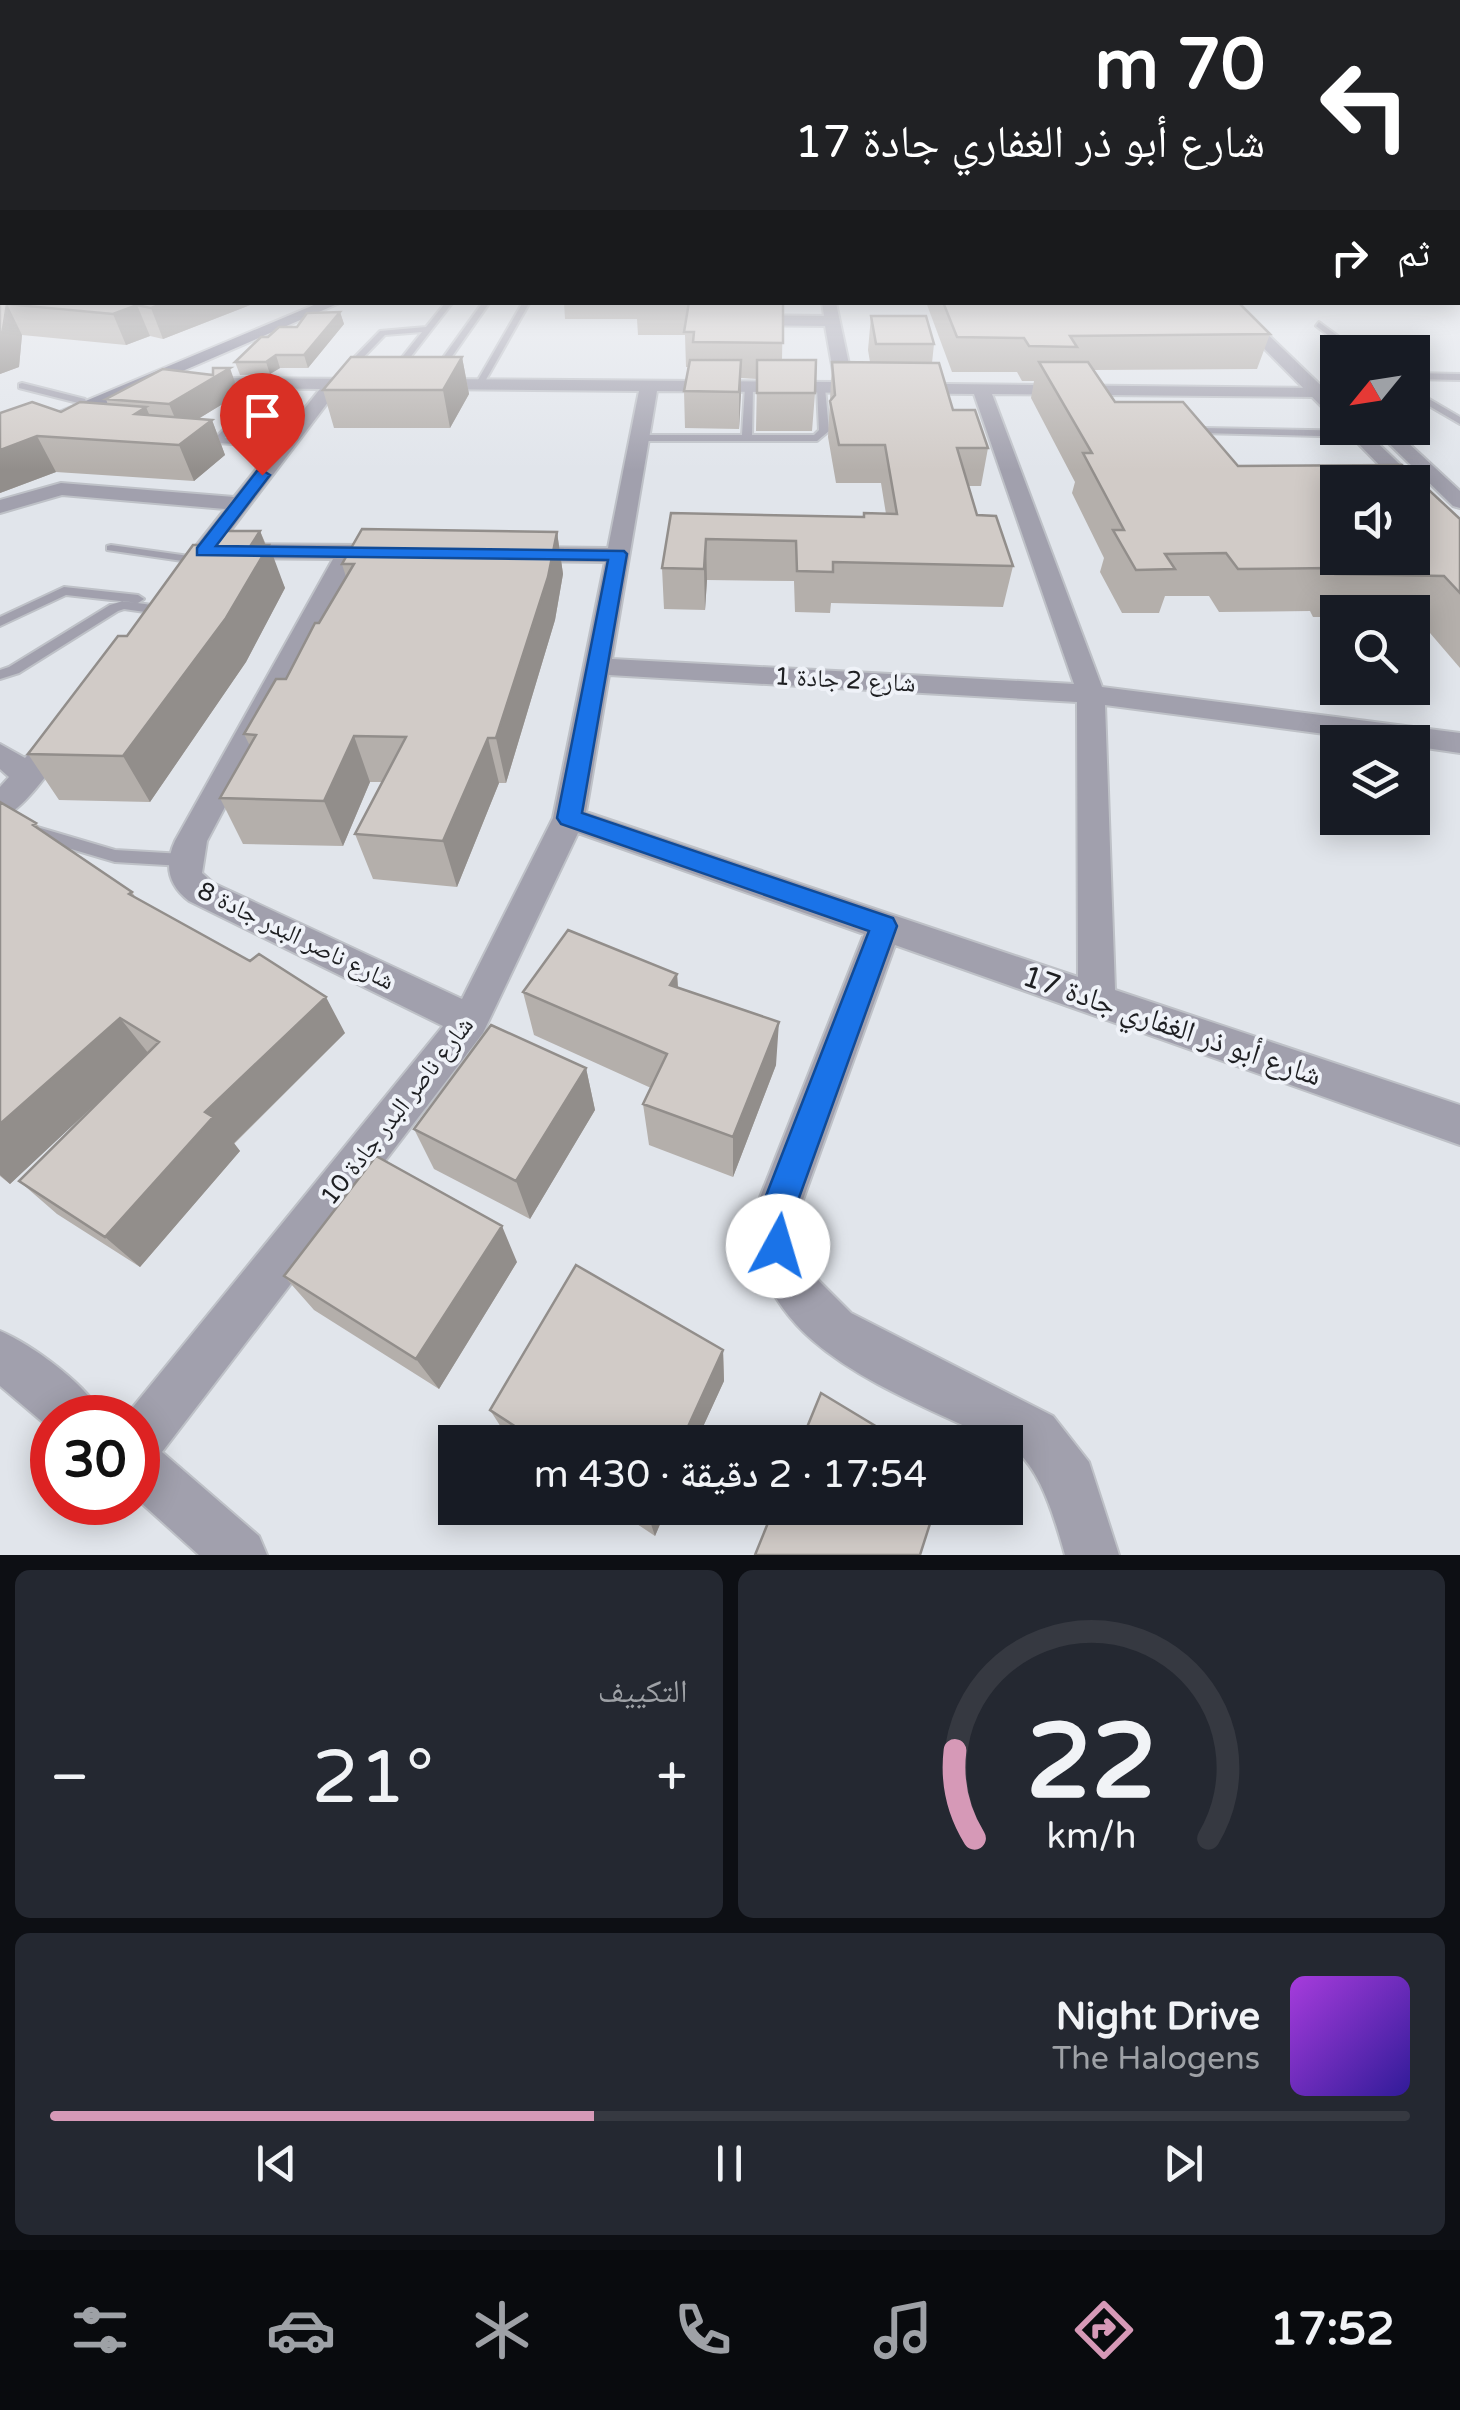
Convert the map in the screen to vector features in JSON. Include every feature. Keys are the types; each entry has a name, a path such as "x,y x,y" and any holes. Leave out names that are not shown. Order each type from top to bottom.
{"main road":[{"path":"0,434 261,325"},
{"path":"0,444 30,422 138,386 282,325"}],"street":[{"path":"833,325 845,388"},
{"path":"1248,325 1320,396"},
{"path":"181,368 184,375 198,383"},
{"path":"138,386 336,380 386,384 1316,392"},
{"path":"135,640 336,380"},
{"name":"شارع ناصر البدر جادة 10","path":"160,1413 470,1021 569,818 649,386"},
{"path":"981,389 1092,694 1097,1000"},
{"path":"1369,445 1390,465"},
{"path":"1400,445 1457,497"},
{"path":"0,508 43,492 76,489 240,504"},
{"name":"شارع ناصر البدر جادة 8","path":"348,552 184,860 186,878 200,892 470,1021"},
{"path":"200,556 387,552"},
{"path":"502,554 618,554"},
{"name":"شارع 2 جادة 1","path":"598,666 1092,694 1460,743"},
{"path":"0,806 29,777 76,716"},
{"path":"0,754 29,777"},
{"name":"شارع أبو ذر الغفاري جادة 17","path":"569,818 1460,1125"},
{"path":"884,926 779,1206 778,1246 791,1279 818,1319 845,1339 1035,1434 1070,1481 1092,1555"},
{"path":"0,1355 50,1395"},
{"path":"160,1485 240,1555"}],"lane":[{"path":"386,384 431,325"},
{"path":"428,384 471,325"},
{"path":"479,385 514,325"},
{"path":"1320,325 1333,335"},
{"path":"336,380 382,334 428,328"},
{"path":"1430,376 1460,377"},
{"path":"217,441 274,383"},
{"path":"22,386 82,401"},
{"path":"747,439 749,387"},
{"path":"640,438 808,440 821,436 821,388"},
{"path":"1430,403 1460,421"},
{"path":"30,422 63,428"},
{"path":"1203,431 1320,431"},
{"path":"198,440 285,445"},
{"path":"111,548 200,556"},
{"path":"0,622 52,595 74,589 161,606"},
{"path":"0,674 14,670 114,608 161,606"},
{"path":"0,822 115,856 184,860"}],"building":[{"path":"329,325 304,355 276,355 266,362 235,362 261,337 268,337 279,327"},
{"path":"685,325 783,325 783,343 693,342 694,332 684,332"},
{"path":"873,325 928,325 934,344 876,344"},
{"path":"952,325 1261,325 1270,334 1070,336 1077,347 1029,346 1024,338 957,337"},
{"path":"351,357 462,357 443,390 323,390"},
{"path":"690,360 741,360 739,392 684,391"},
{"path":"757,360 816,360 815,393 757,393"},
{"path":"832,362 939,363 953,410 975,410 988,448 957,448 977,515 996,516 1013,566 833,562 833,572 797,571 796,541 706,539 704,569 662,568 671,513 864,517 864,513 897,514 885,445 839,445 830,401 835,395"},
{"path":"1039,362 1088,362 1115,402 1183,402 1238,466 1320,466 1320,568 1238,569 1226,553 1165,554 1175,569 1136,570 1113,530 1124,530 1083,453 1092,453"},
{"path":"213,368 230,368 169,404 106,399 163,369 213,375"},
{"path":"32,402 61,412 80,402 146,407 135,414 212,420 179,445 37,436 0,450 0,413"},
{"path":"1430,491 1460,519 1460,593 1444,576 1390,575 1430,575"},
{"path":"362,529 557,532 548,577 496,738 488,738 443,841 355,834 406,737 354,736 324,801 220,798 256,735 244,734 276,679 286,679 315,623 319,623 354,564 342,564"},
{"path":"222,531 260,531 251,545 269,545 226,618 123,756 28,754 118,636 127,636 193,545 212,545"},
{"path":"0,802 36,823 33,825 132,892 129,894 250,961 259,954 326,997 205,1112 213,1117 105,1237 19,1181 159,1042 120,1018 0,1124"},
{"path":"568,930 677,974 670,985 779,1022 733,1137 643,1104 667,1054 523,992"},
{"path":"491,1025 586,1068 516,1181 414,1129"},
{"path":"376,1156 502,1226 416,1359 284,1276"},
{"path":"576,1265 723,1350 689,1425 513,1425 490,1410"},
{"path":"821,1393 874,1425 808,1425"},
{"path":"767,1525 930,1525 920,1555 755,1555"}],"route":[{"path":"262,475 204,551 618,554 569,818 884,926 779,1206 778,1246"}]}
